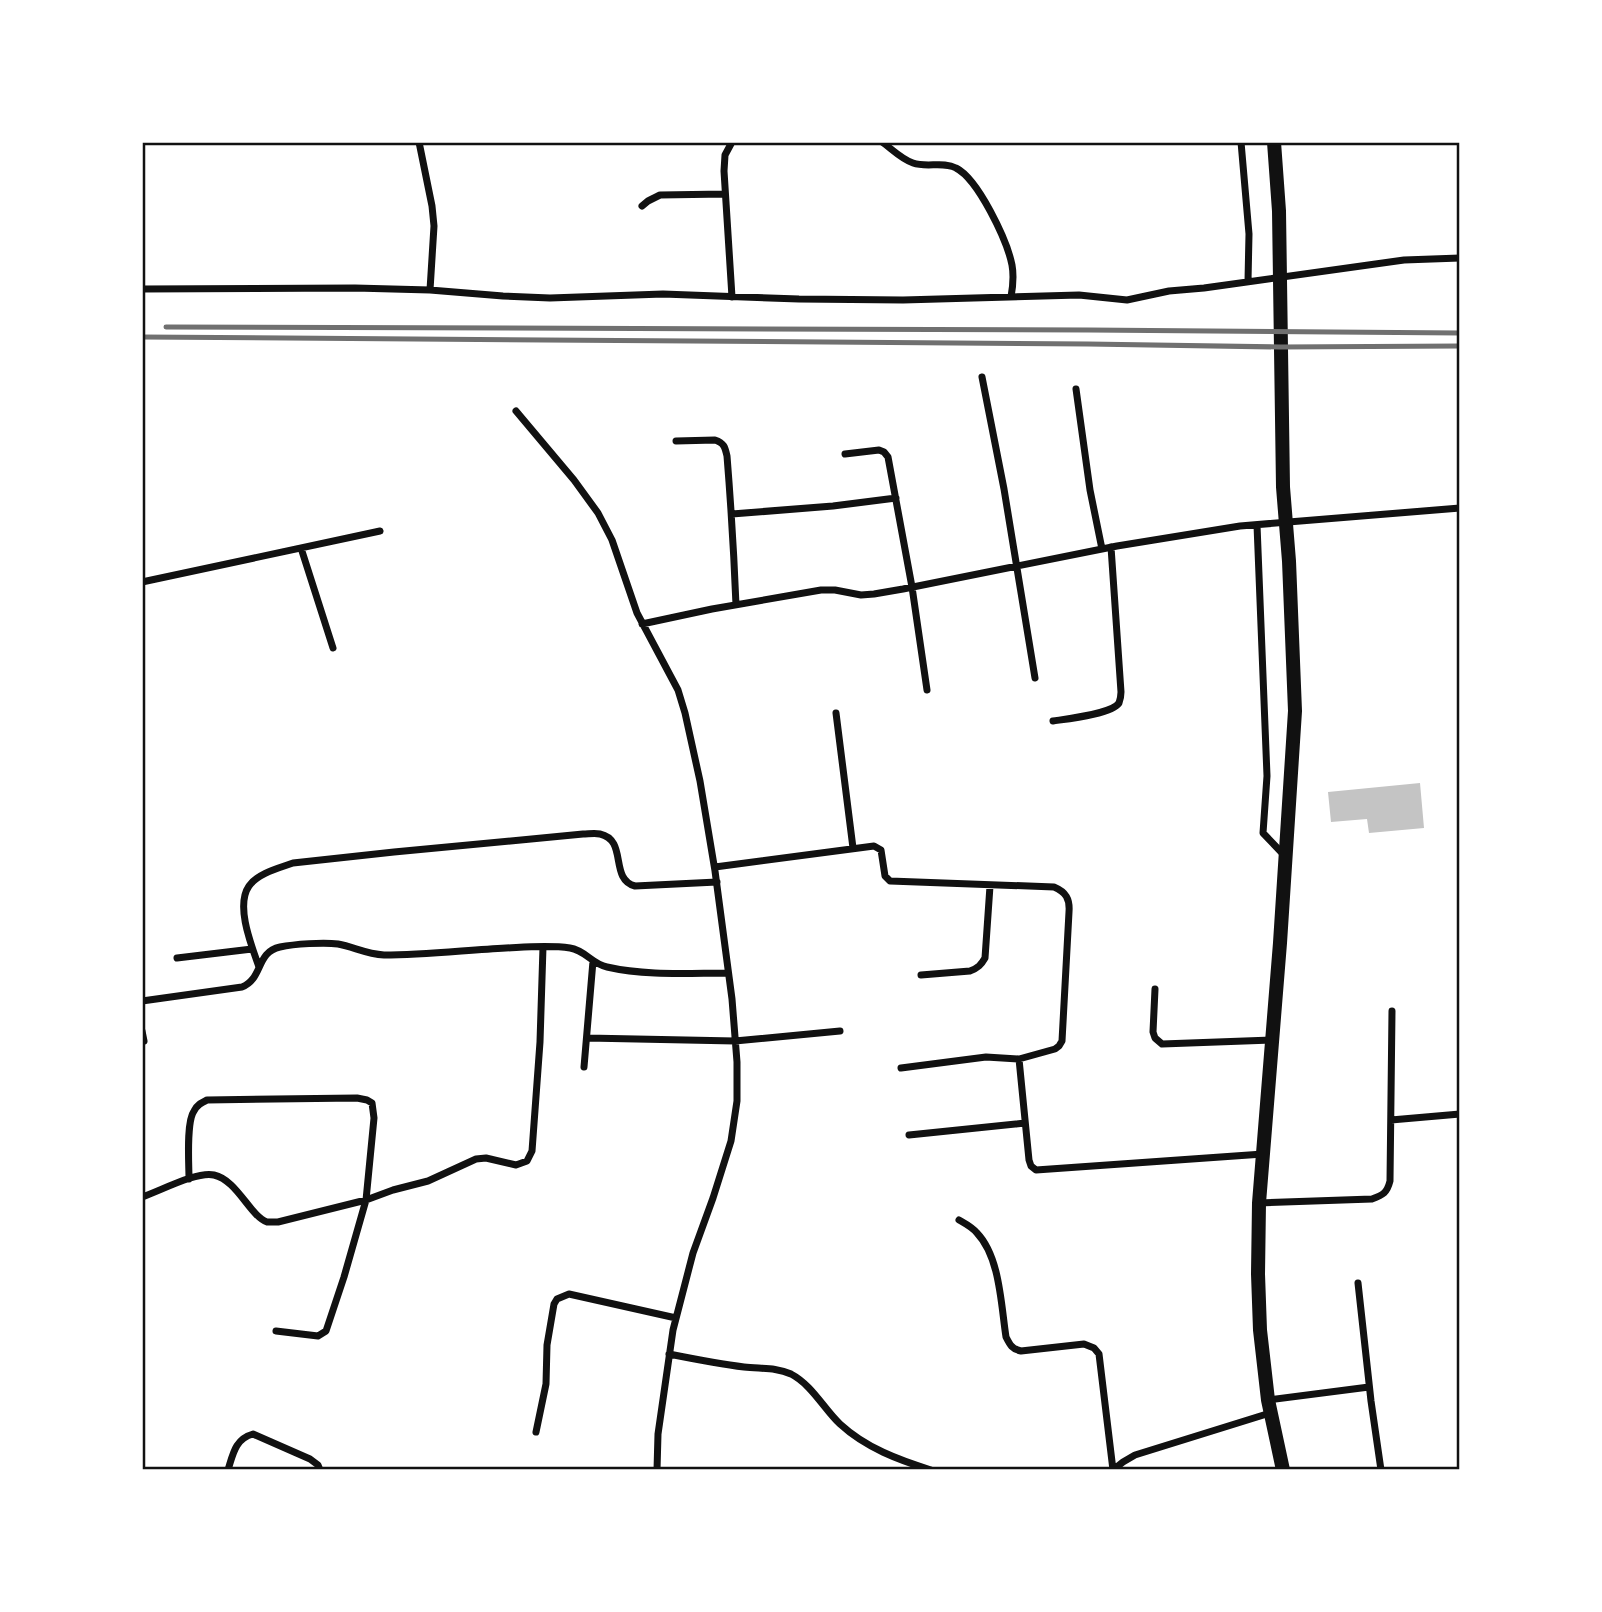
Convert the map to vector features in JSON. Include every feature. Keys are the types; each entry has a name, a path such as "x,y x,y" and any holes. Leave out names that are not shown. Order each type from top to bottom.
{"highway":[{"path":"1274,142 1279,211 1283,487 1295,711 1259,1203 1258,1274 1260,1329 1269,1407 1283,1470"}],"street":[{"path":"419,142 434,226 430,290"},
{"path":"732,142 725,155 732,296"},
{"path":"882,142 899,156 915,164 953,166 976,186 1007,248 1013,280 1011,297"},
{"path":"1241,142 1249,234 1248,281"},
{"path":"642,206 660,195 726,194"},
{"path":"142,289 355,288 550,298 663,294 903,300 1079,295 1127,300 1169,291 1404,260 1460,258"},
{"path":"982,377 1035,678"},
{"path":"1076,389 1090,490 1102,549"},
{"path":"516,411 598,513 612,540 642,624 678,690 700,781 729,972 737,1101 731,1141 693,1253 676,1318 658,1434 657,1470"},
{"path":"676,442 715,440 725,446 732,514 736,605"},
{"path":"845,454 879,450 888,457 912,587 927,691"},
{"path":"732,514 896,498"},
{"path":"642,624 821,590 861,595 912,587 1111,547 1240,526 1460,508"},
{"path":"1257,525 1267,776 1263,833 1286,858"},
{"path":"142,582 380,531"},
{"path":"1053,722 1107,710 1120,701 1111,547"},
{"path":"302,548 333,648"},
{"path":"836,713 853,848"},
{"path":"259,967 245,924 245,895 249,886 257,879 293,863 600,834 607,837 617,850 621,873 629,885 717,882"},
{"path":"715,867 868,845 878,847 883,855 885,876 890,881 1054,887 1067,895 1069,904 1062,1041 1059,1046 1019,1059 986,1056 901,1068"},
{"path":"921,975 970,971 982,964 985,958 990,886"},
{"path":"142,1001 242,987 253,982 264,957 277,947 327,943 384,955 543,947 579,949 602,966 619,969 654,973 729,972"},
{"path":"142,1197 195,1177 214,1175 236,1190 259,1216 268,1222 286,1221 366,1200 440,1176 476,1159 486,1158 516,1165 527,1161 532,1151 540,1042 543,947"},
{"path":"177,958 252,949"},
{"path":"584,1067 593,961"},
{"path":"1155,989 1153,1032 1154,1038 1162,1044 1273,1040"},
{"path":"1259,1203 1372,1199 1388,1191 1392,1012"},
{"path":"142,1031 144,1041"},
{"path":"587,1038 735,1041 840,1031"},
{"path":"1019,1059 1029,1160 1036,1170 1264,1154"},
{"path":"189,1179 191,1115 207,1100 358,1098 372,1103 374,1118 366,1200 326,1331 318,1336 276,1331"},
{"path":"1391,1120 1460,1114"},
{"path":"909,1135 1025,1123"},
{"path":"959,1220 978,1234 992,1259 1006,1337 1014,1349 1020,1351 1084,1344 1094,1348 1099,1354 1113,1470 1135,1455 1269,1407 1369,1388"},
{"path":"1358,1283 1381,1470"},
{"path":"536,1432 546,1384 547,1345 556,1299 569,1294 676,1318"},
{"path":"669,1354 750,1368 774,1368 789,1373 801,1380 842,1426 874,1448 931,1470"},
{"path":"228,1470 234,1449 240,1440 253,1434 310,1459 320,1470"}],"building":[{"path":"1420,783 1424,828 1369,833 1367,819 1331,822 1328,792"}],"railway":[{"path":"166,327 1460,333"},
{"path":"142,337 1280,347 1460,346"}]}
